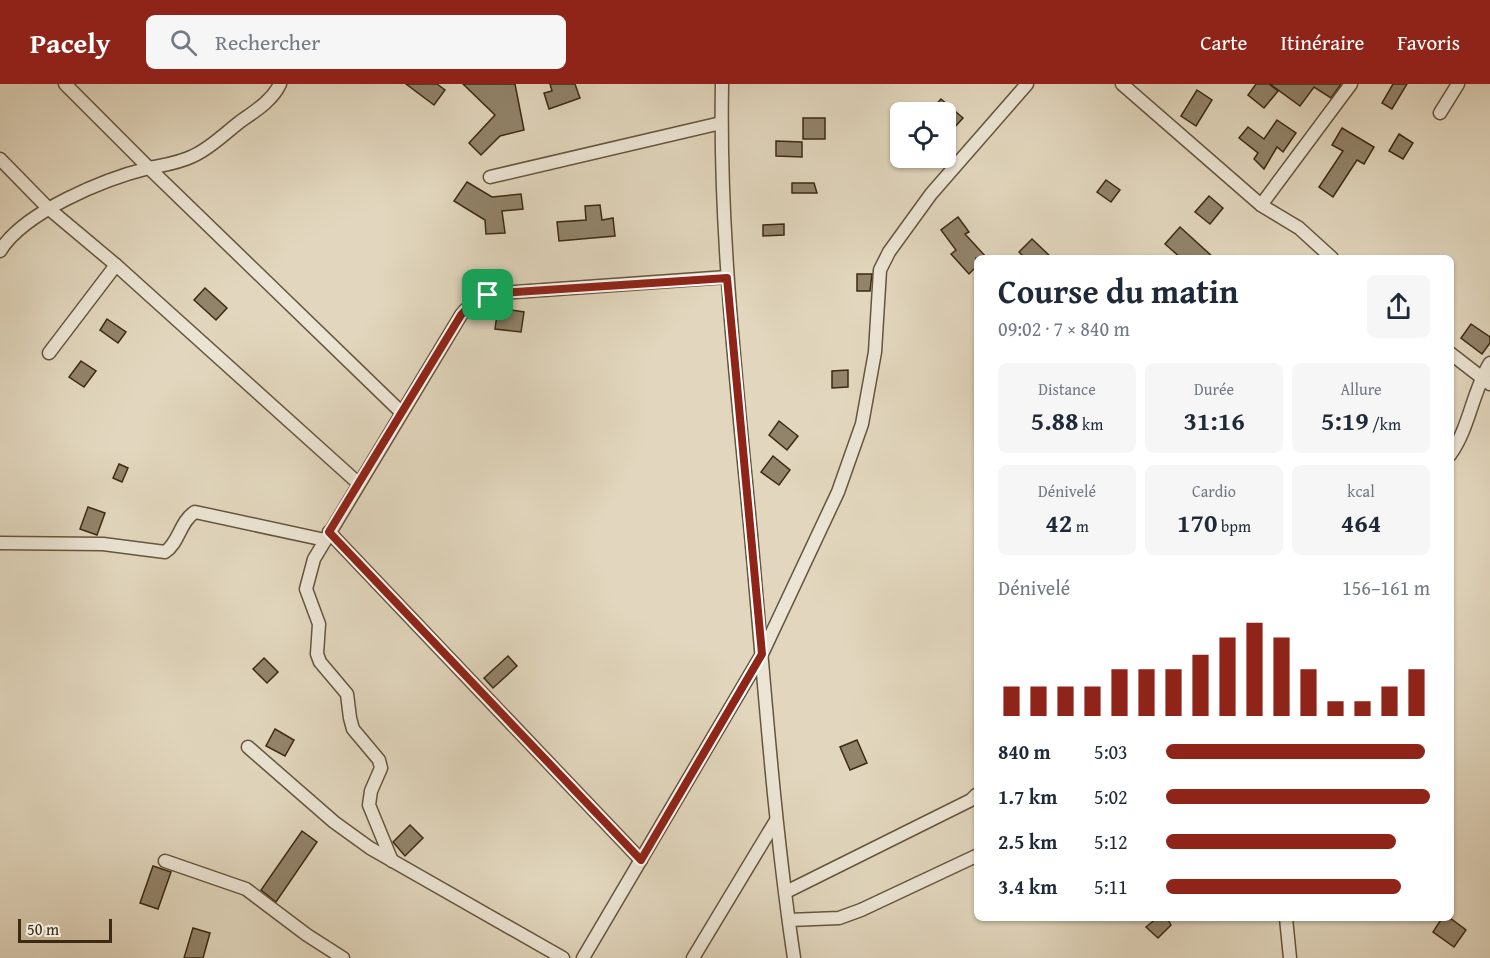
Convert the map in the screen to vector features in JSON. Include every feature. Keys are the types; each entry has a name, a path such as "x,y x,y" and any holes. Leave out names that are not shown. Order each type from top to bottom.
{"street":[{"path":"65,84 401,412"},
{"path":"0,251 16,232 48,208 97,186 149,168 180,161 210,146 262,106 280,84"},
{"path":"722,84 721,123 727,278 776,822 794,958"},
{"path":"583,958 762,654 838,492 862,424 875,352 880,270 889,252 931,194 1027,84"},
{"path":"1122,84 1261,205 1299,228 1329,255"},
{"path":"1261,205 1351,84"},
{"path":"1440,113 1458,84"},
{"path":"490,177 721,123"},
{"path":"0,159 48,208 116,264 358,483"},
{"path":"49,353 116,264"},
{"path":"392,861 369,805 371,791 381,768 379,760 353,729 347,694 317,654 319,624 306,589 314,559 327,536 461,315 478,299 502,293 727,278"},
{"path":"1454,356 1486,381"},
{"path":"1454,449 1486,381 1490,363"},
{"path":"0,543 103,544 165,552 171,548 189,516 195,512 327,536 641,860"},
{"path":"248,747 334,822 392,861 563,958"},
{"path":"786,892 974,797"},
{"path":"693,958 776,822"},
{"path":"789,920 839,918 974,857"},
{"path":"165,861 246,889 306,935 344,958"},
{"path":"1286,921 1290,958"}],"building":[{"path":"406,84 437,84 445,90 434,105"},
{"path":"463,84 515,84 524,130 500,136 481,155 469,143 495,115"},
{"path":"550,84 575,84 580,98 549,109 544,93 552,91"},
{"path":"1256,84 1269,84 1278,91 1264,108 1248,95"},
{"path":"1270,84 1341,84 1331,98 1314,87 1300,106"},
{"path":"1393,84 1407,84 1392,109 1382,103"},
{"path":"1197,90 1212,100 1196,126 1181,116"},
{"path":"956,112 963,118 956,126"},
{"path":"803,118 825,118 825,139 803,139"},
{"path":"1277,120 1296,133 1283,152 1277,147 1264,169 1254,159 1258,153 1239,138 1248,127 1264,139"},
{"path":"1342,128 1374,147 1364,164 1357,160 1333,197 1319,187 1343,151 1332,145"},
{"path":"1399,134 1413,143 1403,159 1389,151"},
{"path":"776,141 802,142 802,157 776,156"},
{"path":"1106,180 1120,190 1111,202 1097,192"},
{"path":"467,182 492,197 521,194 523,209 502,211 505,233 486,234 485,220 454,201"},
{"path":"792,183 814,183 817,193 792,193"},
{"path":"1209,196 1223,208 1210,224 1195,212"},
{"path":"600,205 602,220 613,218 615,236 559,241 557,222 586,220 585,206"},
{"path":"958,217 969,232 965,234 984,255 974,255 974,269 969,274 951,254 956,250 941,230"},
{"path":"784,224 784,235 763,236 763,225"},
{"path":"1180,227 1211,255 1178,255 1165,244"},
{"path":"1032,239 1049,255 1022,255 1019,252"},
{"path":"857,274 872,274 870,291 857,291"},
{"path":"205,288 227,308 216,320 194,300"},
{"path":"498,308 524,312 521,332 495,329"},
{"path":"107,319 126,332 118,343 100,330"},
{"path":"1471,324 1490,337 1490,343 1482,354 1461,338"},
{"path":"81,361 96,371 84,387 69,377"},
{"path":"848,370 848,387 832,388 832,371"},
{"path":"779,421 798,436 787,450 769,435"},
{"path":"773,456 790,470 779,485 761,472"},
{"path":"119,464 128,468 122,482 113,478"},
{"path":"88,507 105,513 97,535 80,529"},
{"path":"508,656 517,666 493,688 484,678"},
{"path":"264,658 278,672 267,683 253,669"},
{"path":"275,729 294,740 285,756 266,746"},
{"path":"857,740 867,763 850,770 840,747"},
{"path":"410,825 423,838 405,856 393,842"},
{"path":"302,831 317,842 276,902 261,890"},
{"path":"153,866 171,872 158,909 140,903"},
{"path":"1153,921 1169,921 1171,925 1158,938 1146,927"},
{"path":"1440,921 1454,921 1466,930 1454,947 1433,932"},
{"path":"193,928 210,933 203,958 184,958"}],"route":[{"path":"727,278 762,654 641,860 329,532 461,315 468,306 488,295 727,278"}]}
